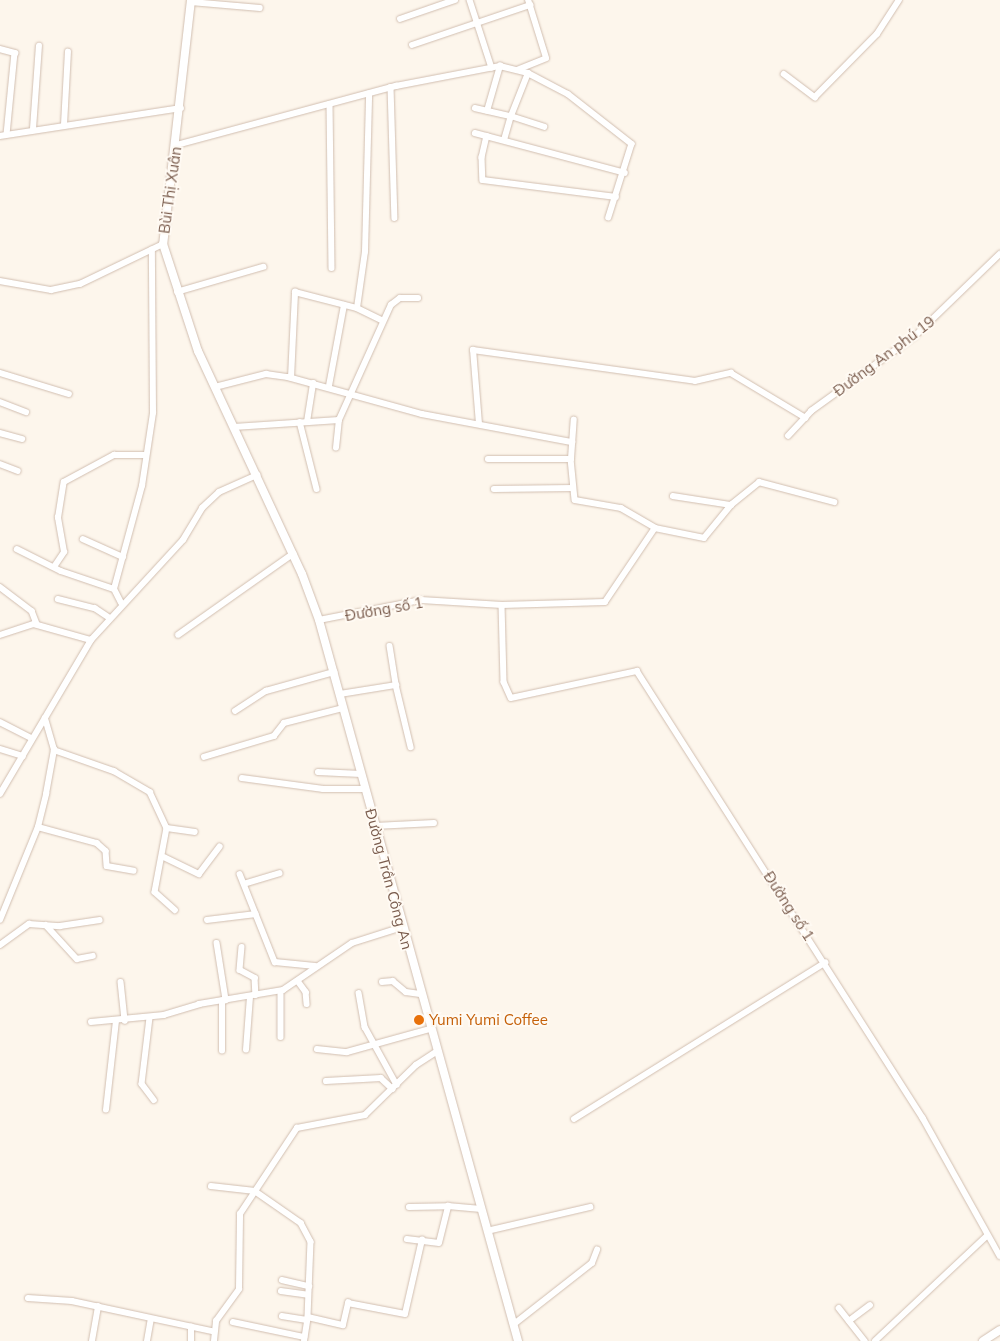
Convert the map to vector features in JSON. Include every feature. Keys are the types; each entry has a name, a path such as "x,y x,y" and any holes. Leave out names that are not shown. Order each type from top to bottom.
{"main road":[{"name":"Bùi Thị Xuân","path":"191,1 182,108 163,244 177,292 215,387 234,427"},
{"name":"Đường Trần Công An","path":"234,427 293,554 319,620 436,1052 518,1341"},
{"path":"982,1341 1000,1330"}],"street":[{"path":"400,19 455,0"},
{"path":"470,0 492,68"},
{"path":"784,74 815,97 877,34 899,0"},
{"path":"191,1 260,8"},
{"path":"412,45 478,23 529,3 546,58 517,70"},
{"path":"33,130 39,46"},
{"path":"0,49 15,53 7,134"},
{"path":"64,125 68,52"},
{"path":"487,111 500,66"},
{"path":"177,145 391,88 500,66 528,74 568,94 632,144 625,173 609,217"},
{"path":"504,140 511,116 528,74"},
{"path":"391,88 394,218"},
{"path":"357,308 365,252 368,94"},
{"path":"330,104 332,268"},
{"path":"0,136 182,108"},
{"path":"474,108 511,116 544,127"},
{"path":"475,132 625,173"},
{"path":"488,136 482,158 483,180 616,197"},
{"path":"0,281 51,290 105,274 163,244"},
{"path":"121,604 114,590 146,455 153,413 152,250"},
{"name":"Đường An phú 19","path":"788,436 806,418 915,336 1000,254"},
{"path":"177,292 263,267"},
{"path":"291,378 294,293 357,308 382,320"},
{"path":"336,448 339,420 347,394 382,320 396,300 418,298"},
{"path":"329,386 344,305"},
{"path":"480,424 473,350 695,381 731,373 806,418"},
{"path":"0,372 69,394"},
{"path":"215,387 266,374 329,386 347,394 480,424 572,442"},
{"path":"307,422 313,383"},
{"path":"0,402 26,412"},
{"path":"234,427 339,420"},
{"path":"574,420 571,459 573,488 577,501 621,508 655,528 704,538 731,505 759,482 834,502"},
{"path":"300,422 317,489"},
{"path":"0,433 22,439"},
{"path":"54,567 64,552 58,518 64,482 114,455 146,455"},
{"path":"488,459 571,459"},
{"path":"0,464 18,471"},
{"path":"0,794 23,756 31,738 91,640 121,604 172,552 211,499 257,475"},
{"path":"494,489 573,488"},
{"path":"673,496 731,505"},
{"name":"Đường số 1","path":"319,620 421,600 502,604 605,602 655,528"},
{"path":"83,539 123,557"},
{"path":"17,549 54,567 114,590"},
{"path":"178,635 293,554"},
{"path":"0,587 32,611 37,624"},
{"path":"58,599 95,608 110,618"},
{"name":"Đường số 1","path":"502,604 504,682 511,698 637,671 924,1118 987,1236 1000,1256"},
{"path":"0,635 18,626 37,624 91,640"},
{"path":"390,646 396,684 412,747"},
{"path":"235,711 266,690 334,672"},
{"path":"340,694 396,684"},
{"path":"204,757 274,736 284,723 343,708"},
{"path":"0,920 38,827 54,750 45,718"},
{"path":"0,722 31,738"},
{"path":"0,749 23,756"},
{"path":"54,750 114,771 148,789 167,828 164,857 155,892 175,910"},
{"path":"318,772 361,774"},
{"path":"242,778 323,789 365,789"},
{"path":"375,826 434,823"},
{"path":"38,827 97,843 106,851 107,866 134,871"},
{"path":"167,828 195,832"},
{"path":"164,857 196,874 202,872 219,847"},
{"path":"244,884 279,873"},
{"path":"240,874 275,962 315,966"},
{"path":"207,920 256,914"},
{"path":"0,945 29,924 46,925 100,920"},
{"path":"46,925 77,959 93,956"},
{"path":"91,1022 150,1018 281,990 298,981 315,966 352,943 402,926"},
{"path":"217,943 224,1001 222,1050"},
{"path":"242,947 240,970 255,978 246,1050"},
{"path":"574,1119 825,963"},
{"path":"298,981 306,992 307,1004"},
{"path":"382,982 393,981 406,992 420,994"},
{"path":"121,982 125,1021"},
{"path":"281,990 282,1037"},
{"path":"359,994 365,1027 377,1044 395,1087"},
{"path":"150,1018 142,1084 154,1100"},
{"path":"106,1110 116,1021"},
{"path":"317,1049 347,1052 430,1029"},
{"path":"214,1341 212,1332 239,1289 240,1214 297,1128 365,1116 436,1052"},
{"path":"326,1081 382,1078 395,1087"},
{"path":"211,1186 255,1191 294,1215 310,1236 308,1318 304,1339 233,1322"},
{"path":"409,1207 448,1206 481,1209"},
{"path":"407,1239 440,1242 448,1206"},
{"path":"487,1231 590,1207"},
{"path":"875,1341 987,1236"},
{"path":"282,1316 308,1318 342,1326 348,1303 405,1314 422,1240"},
{"path":"513,1325 592,1263 597,1250"},
{"path":"282,1280 309,1286"},
{"path":"282,1291 308,1295"},
{"path":"28,1298 98,1307 212,1332"},
{"path":"849,1321 870,1305"},
{"path":"92,1341 98,1307"},
{"path":"839,1308 865,1341"},
{"path":"147,1341 151,1319"},
{"path":"191,1327 191,1341"}],"place":[{"name":"Yumi Yumi Coffee","path":"419,1020"}]}
